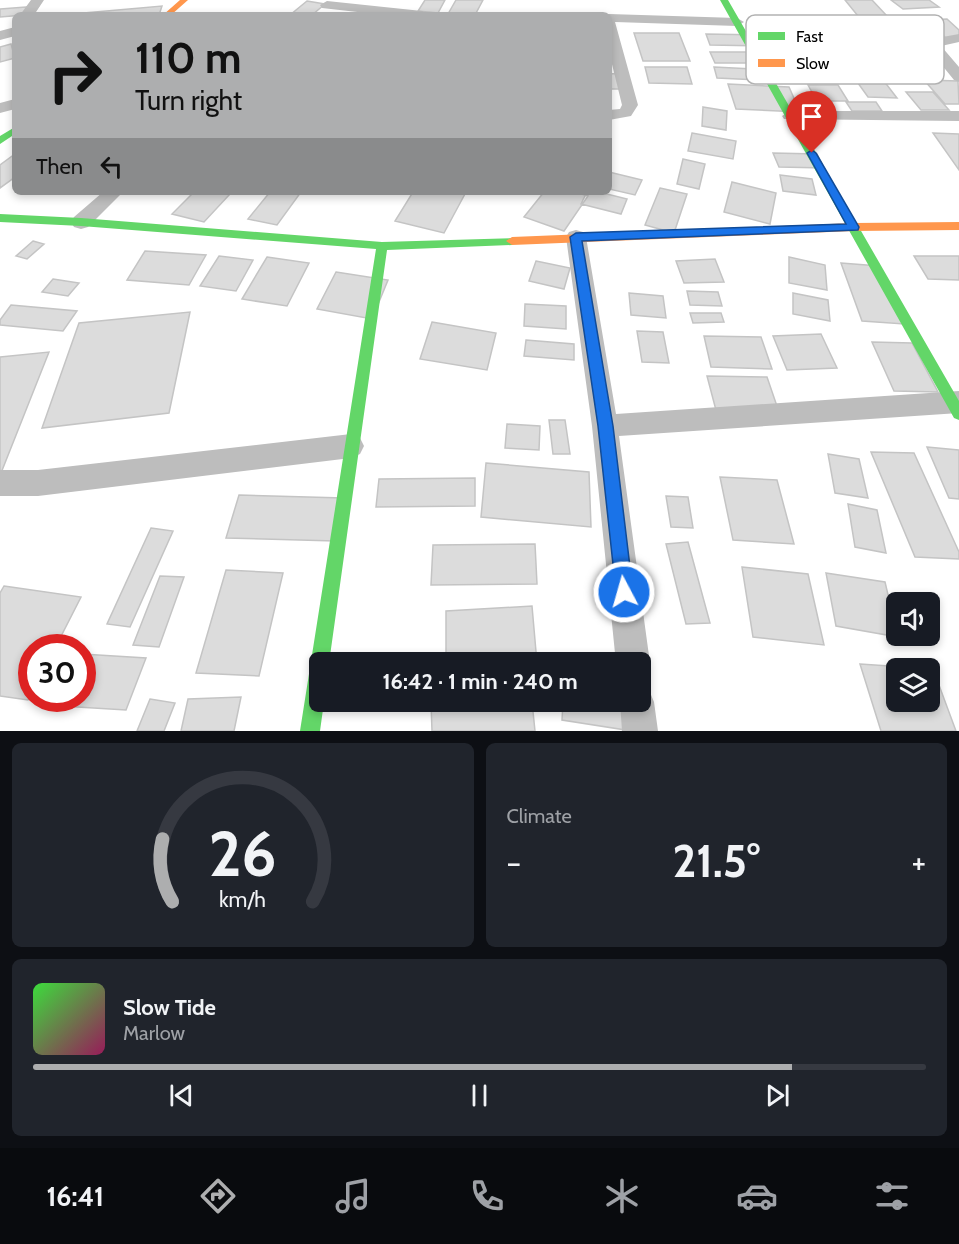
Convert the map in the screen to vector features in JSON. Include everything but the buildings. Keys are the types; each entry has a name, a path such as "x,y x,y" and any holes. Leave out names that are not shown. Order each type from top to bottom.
{"street":[{"path":"170,12 184,0"},
{"path":"724,0 746,38"},
{"path":"329,2 401,12"},
{"path":"612,18 737,22"},
{"path":"612,36 630,105 625,113 612,115"},
{"path":"944,41 959,38"},
{"path":"944,59 959,77"},
{"path":"606,426 956,406 772,84"},
{"path":"790,116 959,116"},
{"path":"81,222 111,195"},
{"path":"0,218 81,222 382,246 854,227 959,226"},
{"path":"576,237 606,426 632,652"},
{"path":"310,731 382,246"},
{"path":"0,483 38,483 351,446"},
{"path":"638,712 640,731"}],"traffic: fast":[{"path":"724,0 746,39"},
{"path":"772,84 959,414"},
{"path":"0,141 12,132"},
{"path":"0,218 81,222 382,246 512,241"},
{"path":"310,731 382,246"}],"traffic: slow":[{"path":"170,12 184,0"},
{"path":"512,241 854,227 959,226"}],"route":[{"path":"624,592 606,426 576,237 854,227 812,153"}]}
